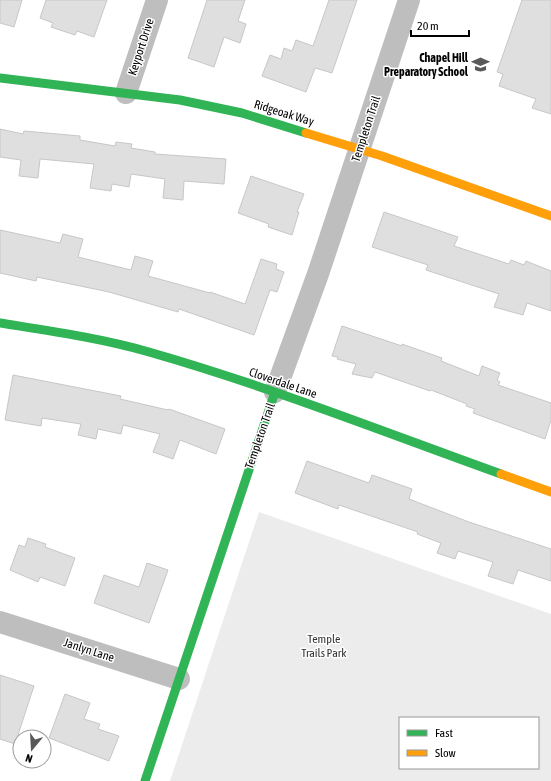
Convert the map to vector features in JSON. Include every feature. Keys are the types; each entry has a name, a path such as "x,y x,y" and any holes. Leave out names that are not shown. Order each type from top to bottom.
{"street":[{"name":"Keyport Drive","path":"126,93 157,0"},
{"name":"Templeton Trail","path":"145,781 275,392 318,274 409,0"},
{"name":"Ridgeoak Way","path":"0,78 180,100 242,113 360,149 551,216"},
{"name":"Cloverdale Lane","path":"0,323 75,335 148,352 275,392 551,492"},
{"name":"Janlyn Lane","path":"0,622 179,679"}],"green space":[{"name":"Temple Trails Park","path":"259,512 551,614 551,781 170,781"}],"building":[{"path":"0,0 22,0 14,27 0,23"},
{"path":"46,0 107,0 94,37 77,31 75,35 51,27 53,23 40,18"},
{"path":"207,0 245,0 238,21 246,24 240,43 224,37 214,67 188,58"},
{"path":"329,0 357,0 332,73 315,68 306,92 262,76 270,55 281,59 284,48 292,51 296,40 313,46"},
{"path":"522,0 551,0 551,114 532,108 536,99 499,86 503,74 497,72"},
{"path":"0,129 23,134 24,131 80,136 80,140 115,146 116,142 132,144 131,148 155,152 155,154 226,159 224,184 184,181 183,200 163,198 165,179 131,174 129,187 112,184 111,191 90,188 94,164 40,159 38,178 19,176 21,160 0,157"},
{"path":"251,176 304,194 297,212 299,212 292,235 268,227 269,224 238,213"},
{"path":"384,212 458,237 454,246 509,264 511,260 524,265 526,261 551,271 551,311 527,303 523,315 494,307 499,294 426,270 428,265 372,247"},
{"path":"0,230 60,243 63,234 83,239 78,257 131,270 135,256 153,261 148,276 210,292 245,304 261,259 277,264 276,269 284,272 277,292 270,290 254,335 179,309 178,312 109,292 37,277 36,281 0,273"},
{"path":"342,326 442,358 441,361 479,376 482,366 500,373 497,380 500,382 498,385 551,403 551,420 545,439 473,413 475,409 466,406 467,404 431,390 430,391 375,372 372,378 352,374 356,364 337,359 338,357 332,356"},
{"path":"13,375 121,396 120,399 169,409 225,429 216,454 180,440 173,459 153,452 160,434 123,425 121,434 98,429 96,439 78,435 81,424 42,418 41,426 5,420"},
{"path":"307,461 369,483 372,475 412,489 409,499 469,522 551,549 551,581 518,570 513,584 488,576 493,562 458,551 455,559 437,553 441,543 417,534 418,532 339,505 338,509 295,493"},
{"path":"28,538 46,544 45,547 75,558 65,586 40,577 38,582 10,570 19,545 25,547"},
{"path":"147,563 168,570 149,623 94,603 104,575 139,587"},
{"path":"0,675 34,686 20,729 12,729 12,743 0,739"},
{"path":"65,694 90,703 84,719 100,724 98,729 119,736 109,761 52,739 52,730"}],"traffic: fast":[{"path":"0,78 180,100 242,113 306,133"},
{"path":"0,323 75,335 112,343 193,365 282,394 501,474"},
{"path":"145,781 275,392"}],"traffic: slow":[{"path":"306,133 382,156 551,216"},
{"path":"501,474 551,492"}],"place":[{"name":"Chapel Hill Preparatory School","path":"481,65"}]}
